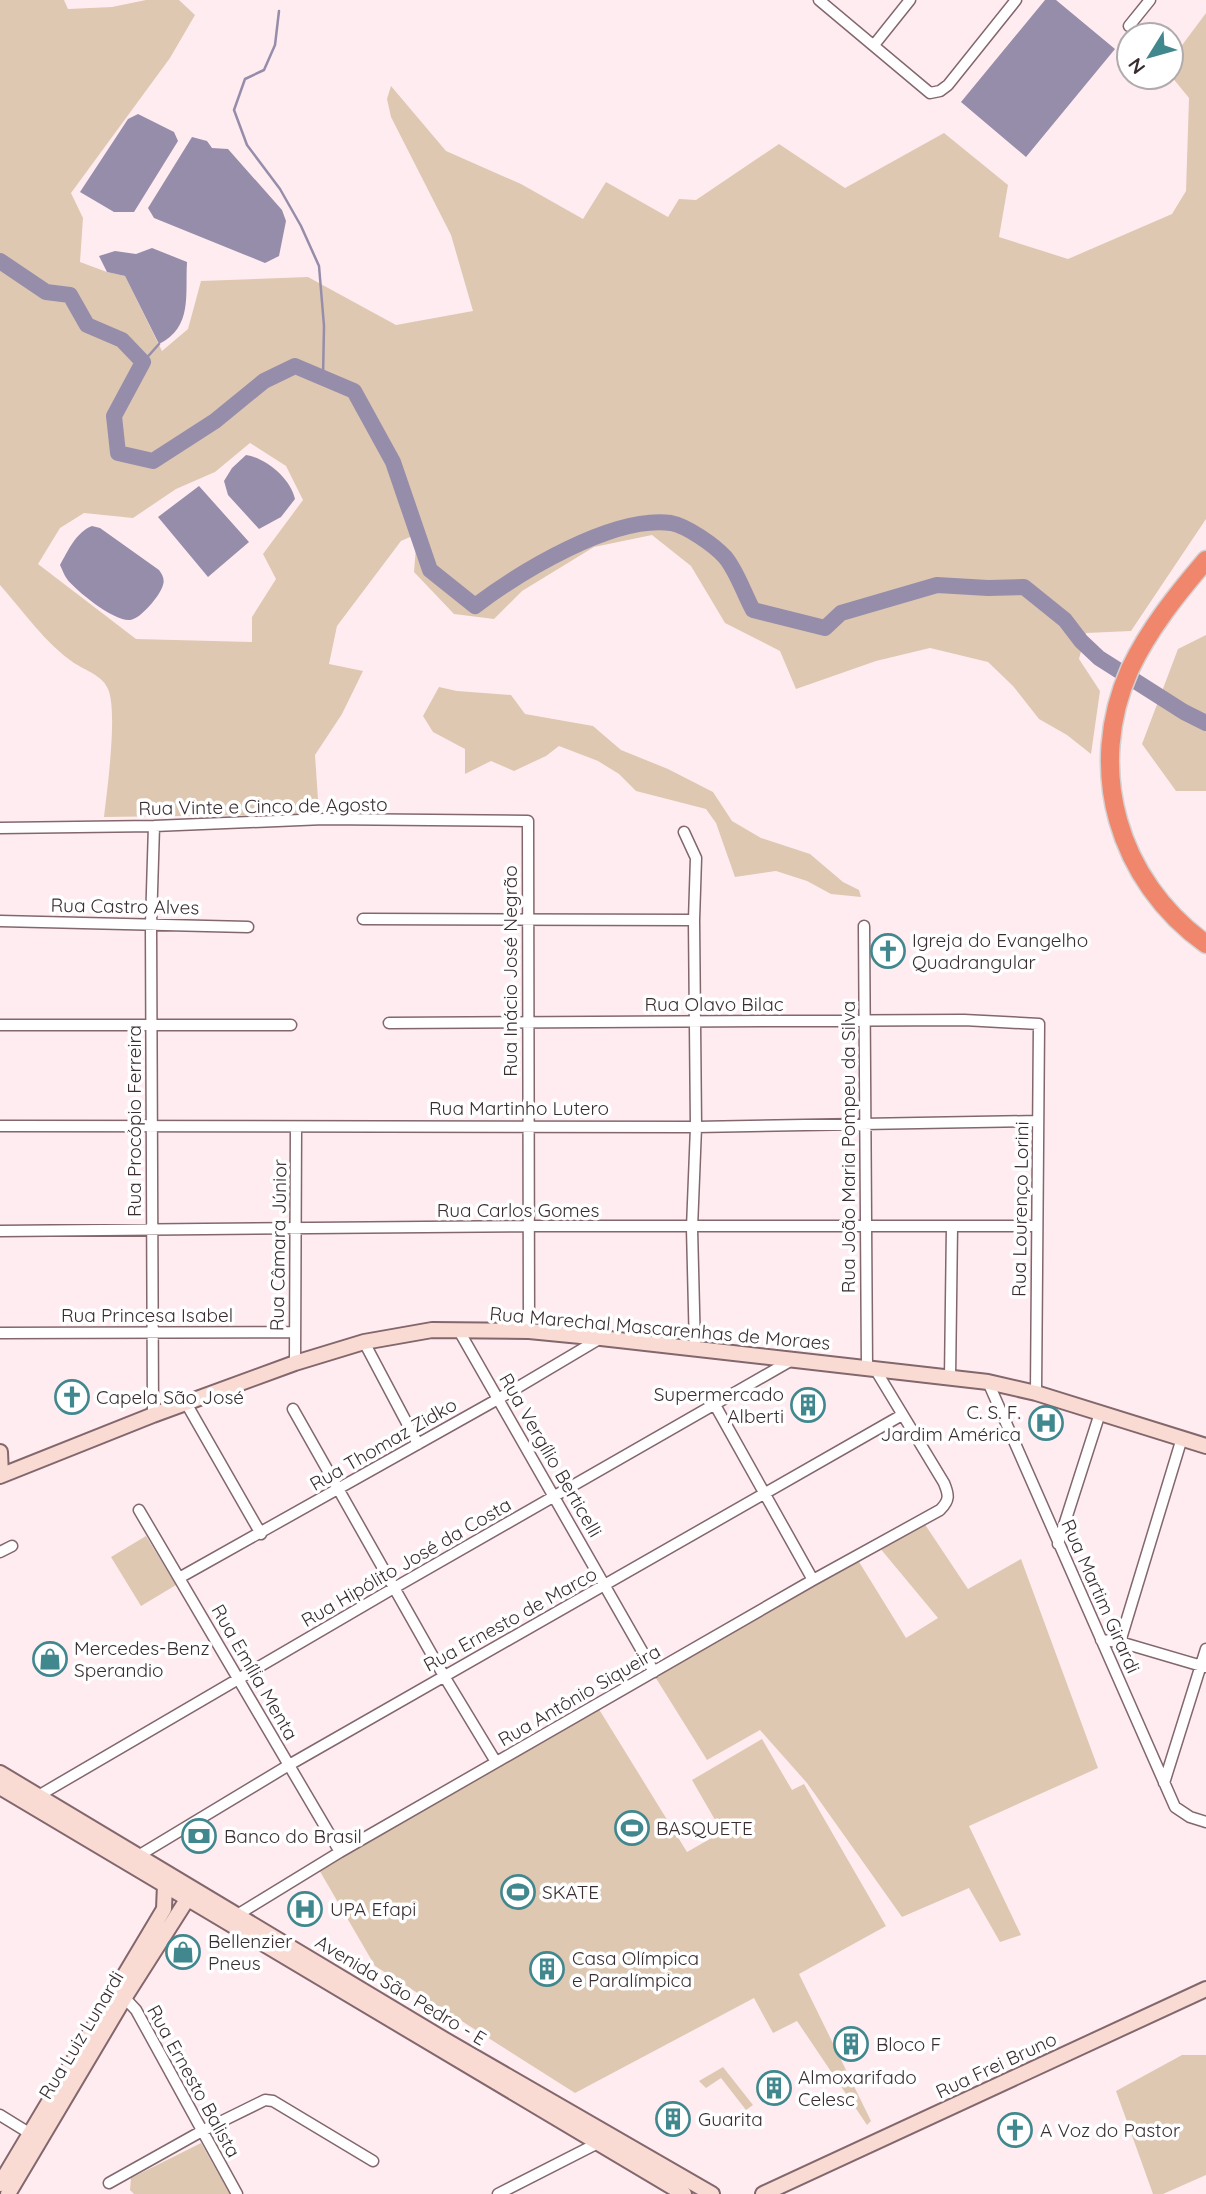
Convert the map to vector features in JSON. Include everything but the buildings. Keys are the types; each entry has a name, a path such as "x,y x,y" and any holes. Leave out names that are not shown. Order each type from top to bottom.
{"highway":[{"path":"1206,560 1177,595 1140,651 1122,691 1112,740 1113,800 1128,851 1144,880 1175,919 1206,944"}],"street":[{"path":"819,0 930,93 940,91 948,85 1016,0"},
{"path":"874,46 910,0"},
{"path":"1133,21 1150,0"},
{"name":"Rua Vinte e Cinco de Agosto","path":"0,828 154,826 324,819 528,821"},
{"name":"Rua Inácio José Negrão","path":"528,821 529,1331"},
{"name":"Rua Procópio Ferreira","path":"153,1415 151,924 154,826"},
{"path":"684,832 696,858 692,1228 695,1350"},
{"path":"363,919 694,920"},
{"name":"Rua Castro Alves","path":"0,921 248,927"},
{"name":"Rua João Maria Pompeu da Silva","path":"864,926 865,1125 871,1368"},
{"name":"Rua Olavo Bilac","path":"389,1023 964,1020 1039,1024"},
{"name":"Rua Lourenço Lorini","path":"1036,1393 1039,1024"},
{"path":"0,1025 291,1025"},
{"name":"Rua Martinho Lutero","path":"0,1126 695,1127 1038,1121"},
{"name":"Rua Câmara Júnior","path":"295,1363 296,1127"},
{"name":"Rua Carlos Gomes","path":"0,1231 528,1226 1037,1226"},
{"path":"950,1379 951,1226"},
{"name":"Rua Marechal Mascarenhas de Moraes","path":"1,1476 153,1415 295,1363 364,1342 432,1329 529,1331 988,1382 1036,1393 1206,1446"},
{"name":"Rua Vergílio Berticelli","path":"458,1329 654,1672"},
{"name":"Rua Princesa Isabel","path":"0,1333 294,1332"},
{"name":"Rua Thomaz Zidko","path":"180,1578 601,1338"},
{"path":"364,1342 418,1444"},
{"name":"Rua Hipólito José da Costa","path":"38,1796 238,1678 793,1360"},
{"path":"871,1368 902,1415"},
{"name":"Rua Martim Girardi","path":"988,1382 1175,1807 1190,1817 1206,1822"},
{"path":"186,1403 261,1534"},
{"path":"715,1405 813,1580"},
{"path":"293,1409 444,1676 496,1762"},
{"path":"1058,1544 1100,1413"},
{"name":"Rua Ernesto de Marco","path":"138,1856 289,1765 902,1415"},
{"name":"Rua Antônio Siqueira","path":"237,1915 496,1762 940,1510 948,1502 949,1494 902,1415"},
{"path":"1120,1642 1182,1438"},
{"path":"0,1451 1,1476"},
{"name":"Rua Emília Menta","path":"139,1510 340,1852"},
{"path":"0,1552 12,1546"},
{"path":"1101,1640 1120,1642 1203,1667"},
{"path":"1164,1783 1203,1667 1206,1649"},
{"name":"Avenida São Pedro - E","path":"0,1773 445,2040 712,2194"},
{"name":"Avenida São Pedro - E","path":"0,1787 684,2194"},
{"name":"Rua Luiz Lunardi","path":"8,2194 35,2137 120,1993 164,1909 165,1884"},
{"name":"Rua Luiz Lunardi","path":"120,1993 188,1898"},
{"name":"Rua Frei Bruno","path":"764,2194 1206,1989"},
{"name":"Rua Ernesto Balista","path":"120,1993 136,2010 237,2194"},
{"path":"109,2183 202,2131 265,2100 273,2101 373,2161"},
{"path":"0,2115 35,2137"},
{"name":"Rua Luiz Lunardi","path":"0,2184 35,2137"},
{"path":"498,2194 600,2142"}],"shaded area":[{"path":"0,0 64,0 68,9 112,7 146,0 179,0 195,15 170,58 71,193 83,218 80,262 125,276 162,351 188,329 201,281 308,277 396,325 473,311 451,235 391,117 387,99 391,86 446,151 521,184 583,219 606,182 668,217 679,199 696,200 779,144 845,188 944,133 1008,185 999,237 1068,259 1172,214 1186,191 1189,98 1183,91 1185,41 1206,13 1206,519 1131,631 1086,633 1079,659 1100,691 1091,754 1067,735 1039,719 1013,686 988,662 930,648 876,661 796,689 780,651 725,623 691,566 652,535 594,547 522,591 494,619 454,614 414,572 417,534 401,541 337,626 329,664 363,671 342,714 315,755 319,814 104,817 112,732 108,689 98,677 63,655 0,585","holes":["250,443 286,466 303,500 263,554 276,579 252,617 252,642 136,639 38,564 60,528 84,513 133,518 176,489 215,472"]},
{"path":"1045,0 1056,0 1115,49 1026,157 961,102"},
{"path":"138,114 174,132 178,141 134,212 114,212 80,192 128,119"},
{"path":"192,137 207,141 212,148 228,149 282,210 286,221 279,256 265,263 154,218 148,208"},
{"path":"152,248 187,262 186,298 182,319 170,337 159,344 125,276 107,272 99,256 115,251 136,254"},
{"path":"246,455 262,460 283,477 295,499 281,517 259,529 228,495 224,481 232,468"},
{"path":"199,486 249,542 208,577 158,517"},
{"path":"92,526 100,528 159,570 162,575 164,583 159,594 145,611 134,619 123,619 96,605 67,579 63,572 60,565 69,548 81,533"},
{"path":"1206,635 1206,791 1176,791 1142,744 1178,649"},
{"path":"439,687 511,695 525,714 593,726 621,750 668,769 713,792 732,821 761,838 810,854 843,882 859,890 861,897 831,894 807,881 776,871 735,877 716,823 706,809 636,791 619,774 598,761 559,746 546,756 514,771 491,761 465,774 465,749 433,732 423,716"},
{"path":"922,1520 968,1589 1021,1559 1098,1768 969,1826 1021,1935 1000,1942 969,1888 902,1917 807,1783 760,1730 707,1760 654,1675 856,1557 906,1638 938,1618 879,1547"},
{"path":"146,1536 176,1585 141,1606 111,1557"},
{"path":"597,1706 687,1852 722,1832 692,1780 762,1739 792,1790 804,1784 886,1926 799,1974 871,2121 867,2125 797,2021 773,2033 754,1998 575,2093 375,1966 318,1868"},
{"path":"1182,2055 1206,2055 1206,2175 1163,2194 1153,2194 1116,2091"},
{"path":"723,2067 753,2105 746,2110 721,2078 706,2088 699,2081"},
{"path":"201,2143 230,2194 134,2194 130,2190 131,2178"}],"waterway":[{"path":"279,11 275,45 264,70 245,79 234,110 247,145 280,189 319,266 324,326 323,378"},
{"path":"0,261 46,292 70,295 87,325 122,340 143,362 114,416 118,453 153,461 215,421 264,381 295,366 354,391 393,462 430,570 475,606 541,563 595,537 648,523 671,523 700,537 725,557 753,610 825,628 841,613 937,585 1024,587 1065,620 1099,658 1206,723"},
{"path":"143,362 159,344"}],"place":[{"name":"Igreja do Evangelho Quadrangular","path":"888,951"},
{"name":"Capela São José","path":"72,1397"},
{"name":"Supermercado Alberti","path":"808,1405"},
{"name":"C. S. F. Jardim América","path":"1046,1423"},
{"name":"Mercedes-Benz Sperandio","path":"50,1659"},
{"name":"BASQUETE","path":"632,1828"},
{"name":"Banco do Brasil","path":"199,1836"},
{"name":"SKATE","path":"518,1892"},
{"name":"UPA Efapi","path":"305,1909"},
{"name":"Bellenzier Pneus","path":"183,1952"},
{"name":"Casa Olímpica e Paralímpica","path":"547,1969"},
{"name":"Bloco F","path":"851,2044"},
{"name":"Almoxarifado Celesc","path":"774,2088"},
{"name":"Guarita","path":"673,2119"},
{"name":"A Voz do Pastor","path":"1015,2130"}]}
